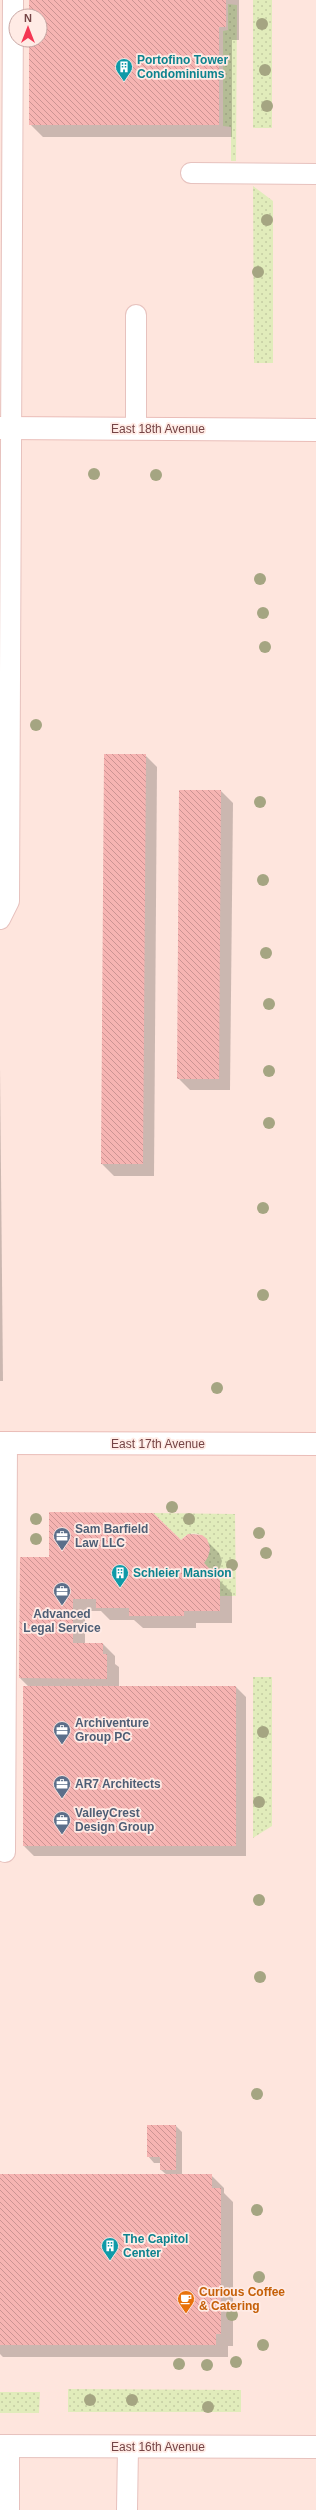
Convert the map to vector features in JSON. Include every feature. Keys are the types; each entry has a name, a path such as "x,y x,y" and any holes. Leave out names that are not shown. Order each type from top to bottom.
{"main road":[{"name":"East 18th Avenue","path":"6,428 316,430"},
{"name":"East 17th Avenue","path":"4,1443 316,1444"},
{"name":"East 16th Avenue","path":"4,2446 316,2447"}],"lane":[{"path":"0,919 9,901 6,428 13,0"},
{"path":"191,173 316,174"},
{"path":"136,315 136,428"},
{"path":"4,1443 4,1852"},
{"path":"4,2446 9,2510"},
{"path":"127,2510 128,2447"}],"green space":[{"path":"253,0 272,0 272,128 253,128"},
{"path":"228,4 237,5 236,161 231,161 231,127 223,126 223,31 228,30"},
{"path":"253,186 273,201 273,363 254,363"},
{"path":"153,1513 235,1514 236,1596 220,1596 220,1580 204,1563 210,1551 207,1541 203,1537 190,1534 181,1540"},
{"path":"253,1677 272,1677 272,1826 253,1838"},
{"path":"68,2389 241,2390 241,2412 68,2412"},
{"path":"0,2392 40,2392 39,2413 0,2413"}],"building":[{"name":"Portofino Tower Condominiums","path":"29,0 226,0 226,27 219,27 219,125 29,125 29,48 48,48 48,8 29,8"},
{"path":"104,754 146,754 143,1164 101,1164"},
{"path":"179,790 221,790 219,1079 177,1079"},
{"name":"Schleier Mansion","path":"49,1512 153,1513 181,1540 188,1534 202,1535 207,1539 210,1548 208,1557 204,1563 220,1580 220,1611 184,1611 184,1616 129,1616 129,1608 96,1608 96,1599 73,1599 73,1643 103,1643 103,1654 107,1654 107,1679 19,1678 20,1557 49,1557"},
{"path":"23,1686 236,1686 236,1846 23,1846"},
{"path":"147,2125 176,2125 176,2170 160,2170 160,2157 147,2157"},
{"name":"The Capitol Center","path":"0,2174 212,2174 212,2188 221,2188 221,2334 216,2334 216,2345 0,2345"}],"place":[{"name":"Portofino Tower Condominiums","path":"124,82"},
{"name":"Sam Barfield Law LLC","path":"62,1551"},
{"name":"Schleier Mansion","path":"120,1588"},
{"name":"Advanced Legal Service","path":"62,1606"},
{"name":"Archiventure Group PC","path":"62,1745"},
{"name":"AR7 Architects","path":"62,1799"},
{"name":"ValleyCrest Design Group","path":"62,1835"},
{"name":"The Capitol Center","path":"110,2261"},
{"name":"Curious Coffee & Catering","path":"186,2314"}]}
